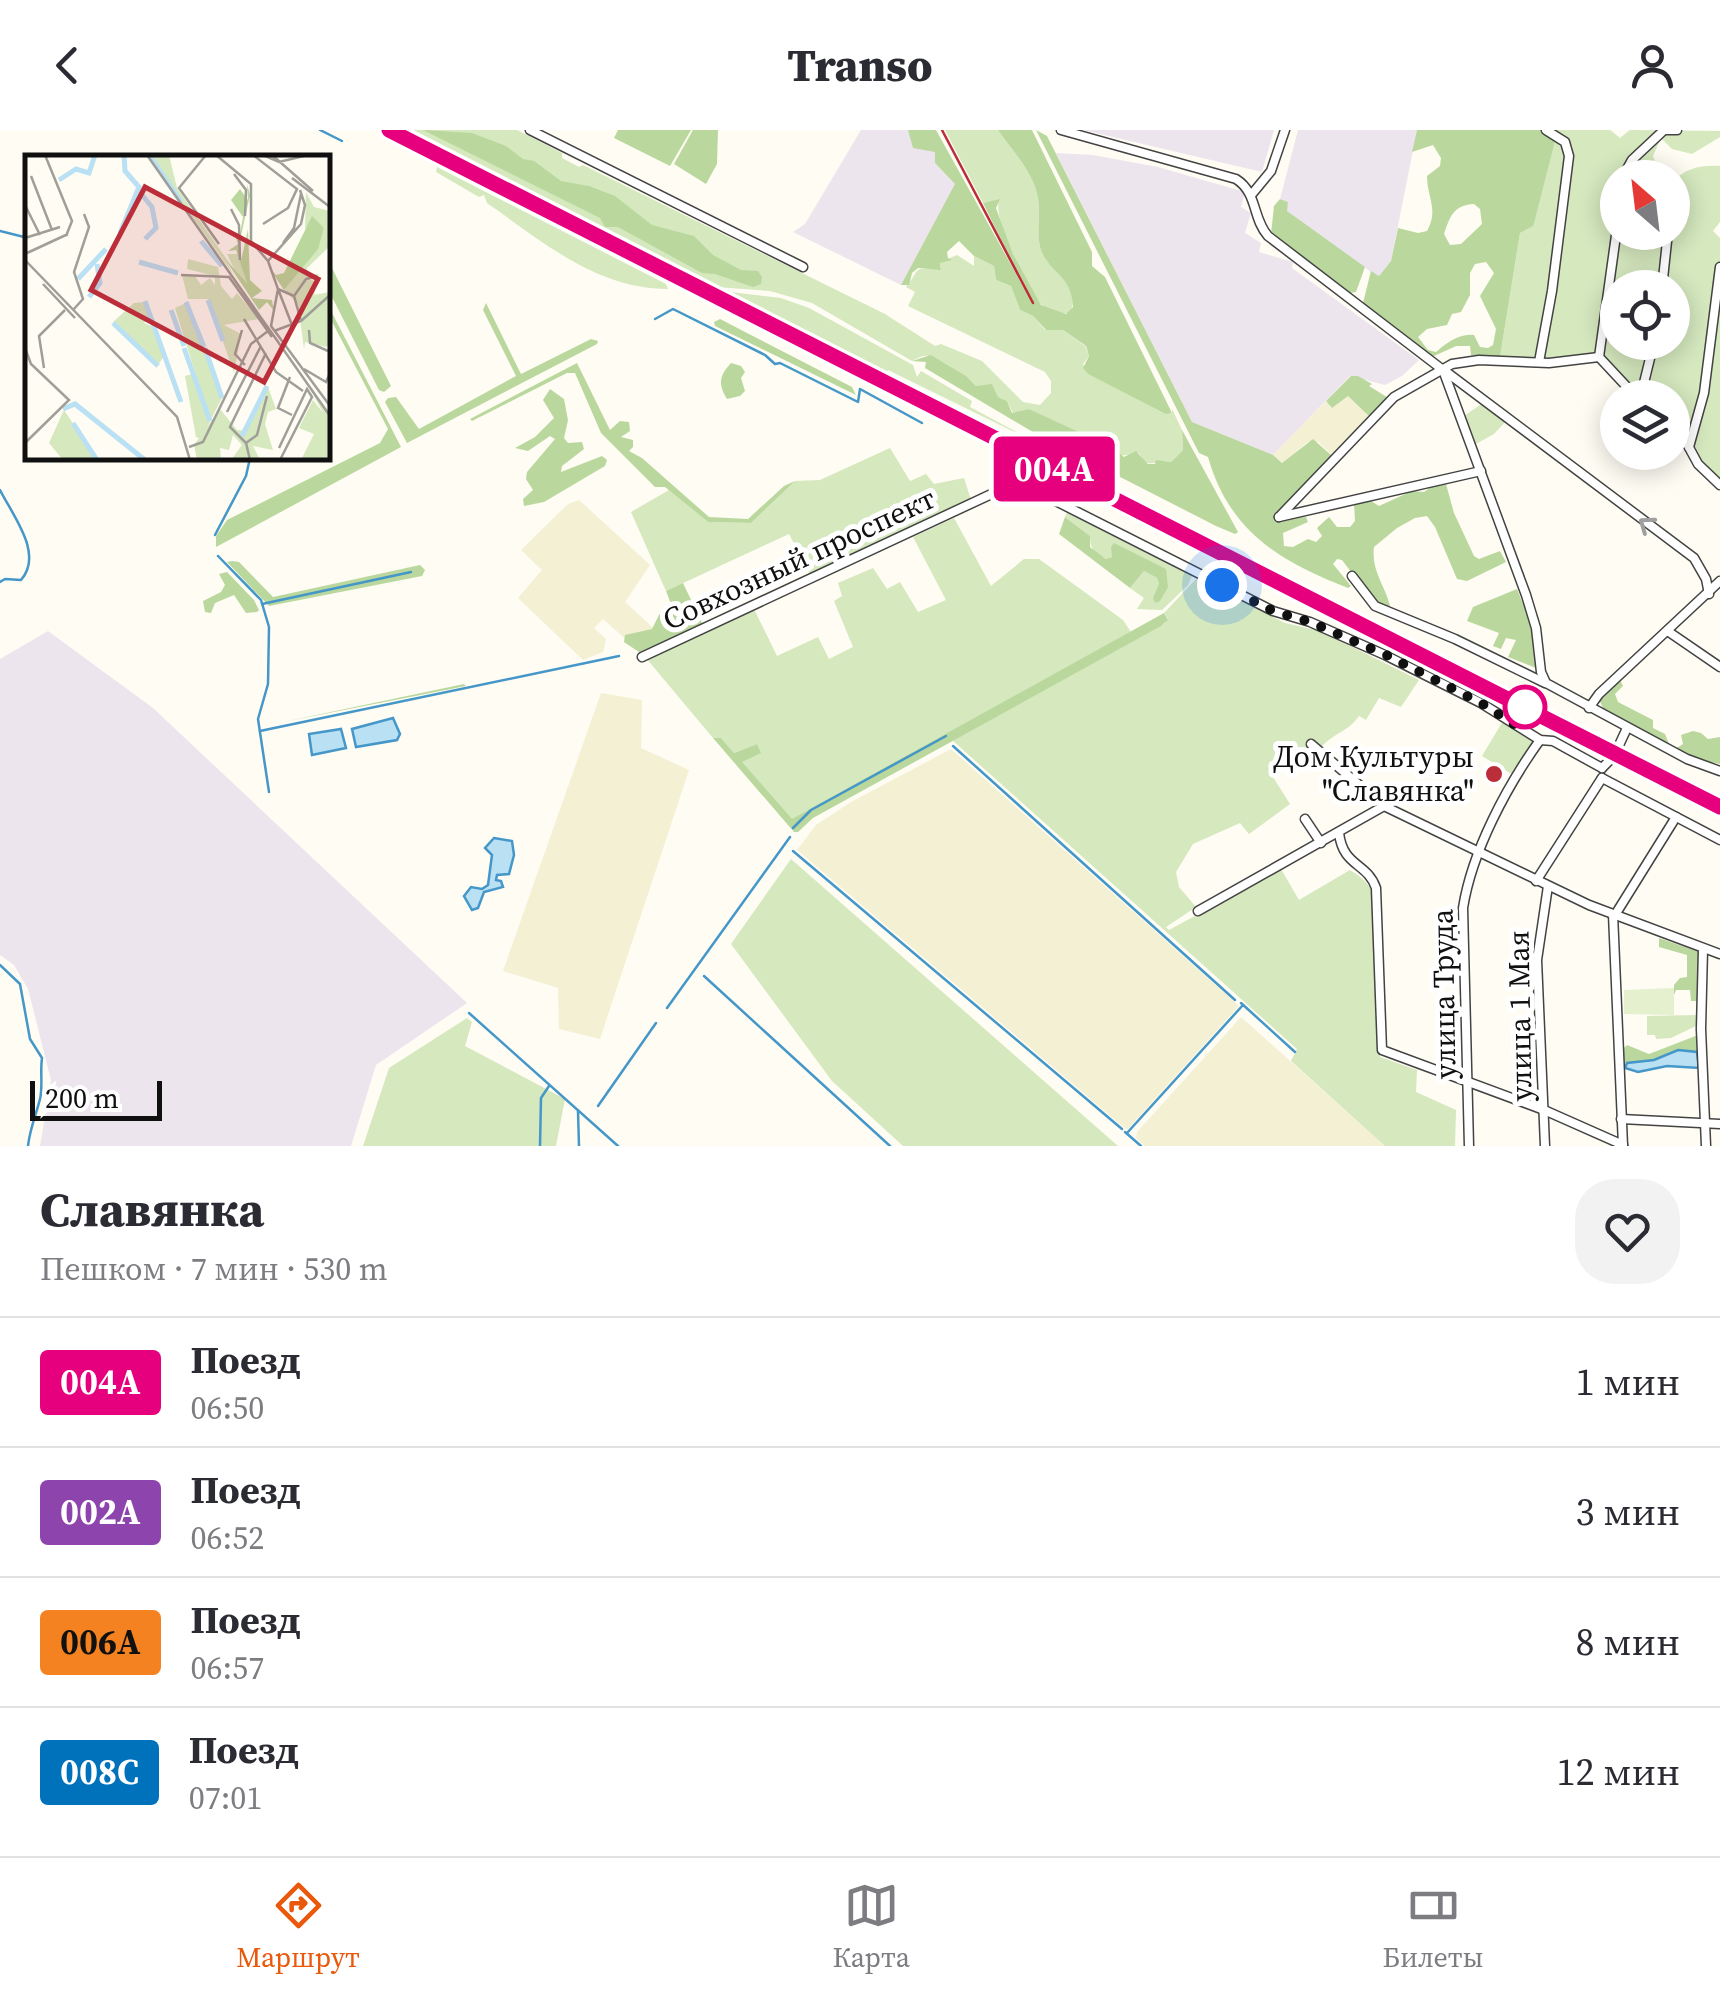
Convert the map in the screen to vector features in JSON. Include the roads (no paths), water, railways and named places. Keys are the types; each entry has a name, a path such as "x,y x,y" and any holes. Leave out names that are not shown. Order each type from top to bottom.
{"street":[{"path":"530,130 803,267"},
{"path":"1061,130 1224,174 1243,183 1252,194 1261,227 1278,244 1694,558 1709,594"},
{"path":"1252,194 1271,171 1284,130"},
{"path":"1540,362 1570,156 1565,142 1546,130"},
{"path":"1632,160 1666,130 1677,130"},
{"path":"1599,358 1614,250"},
{"path":"1690,440 1704,393 1720,267"},
{"path":"1481,471 1279,516 1394,397 1440,367 1479,360 1540,362 1599,358 1621,380"},
{"path":"1440,367 1534,621 1541,672 1549,686"},
{"path":"1690,449 1719,481"},
{"name":"Совхозный проспект","path":"642,658 998,490 1017,486 1036,490 1273,611 1302,620 1446,685 1540,740 1553,742 1720,840"},
{"path":"1352,576 1375,606 1455,639 1676,754 1720,771"},
{"path":"1589,708 1599,694 1720,582"},
{"path":"1669,632 1720,667"},
{"path":"1536,881 1627,728"},
{"name":"улица Труда","path":"1470,1146 1463,908 1476,852 1540,740"},
{"path":"1312,744 1384,806 1536,881 1720,954"},
{"path":"1198,911 1384,806"},
{"path":"1339,833 1346,858 1367,872 1376,888 1382,1050 1544,1110 1623,1146 1614,915 1676,817"},
{"path":"1304,819 1321,843"},
{"name":"улица 1 Мая","path":"1545,1146 1537,960 1548,886"},
{"path":"1702,949 1706,1146"},
{"path":"1622,1119 1720,1124"}],"water":[{"path":"393,718 400,734 397,740 356,747 352,729"},
{"path":"341,729 346,748 312,755 309,734"},
{"path":"494,838 512,841 514,855 509,874 497,875 496,880 503,887 484,892 478,908 472,910 464,896 471,887 482,889 488,885 492,855 485,848"},
{"path":"1678,1050 1697,1052 1699,1068 1667,1066 1638,1072 1625,1068 1627,1063 1654,1060"}],"waterway":[{"path":"320,130 342,141"},
{"path":"0,231 25,237"},
{"path":"655,319 673,309 765,355 775,364 858,402 860,389 922,423"},
{"path":"215,535 246,476 250,460"},
{"path":"0,490 24,535 29,559 21,580 0,582"},
{"path":"218,556 261,600 269,627 268,684 258,719 269,792"},
{"path":"262,604 411,572"},
{"path":"260,731 619,656"},
{"path":"793,828 811,810 946,736"},
{"path":"953,746 1235,1000"},
{"path":"667,1008 790,837"},
{"path":"793,851 1122,1129"},
{"path":"0,965 20,984 30,1039 42,1058 41,1094 28,1146"},
{"path":"704,976 890,1146"},
{"path":"1241,1003 1295,1052"},
{"path":"1127,1133 1243,1005"},
{"path":"469,1013 618,1146"},
{"path":"598,1106 656,1023"},
{"path":"540,1146 541,1098 549,1086"},
{"path":"578,1111 579,1146"},
{"path":"1125,1132 1141,1146"}],"railway":[{"path":"383,130 1720,810"},
{"path":"942,130 1033,303"}],"train":[{"name":"004А","path":"389,130 1720,807"}],"place":[{"name":"Дом Культуры \"Славянка\"","path":"1494,774"}]}
